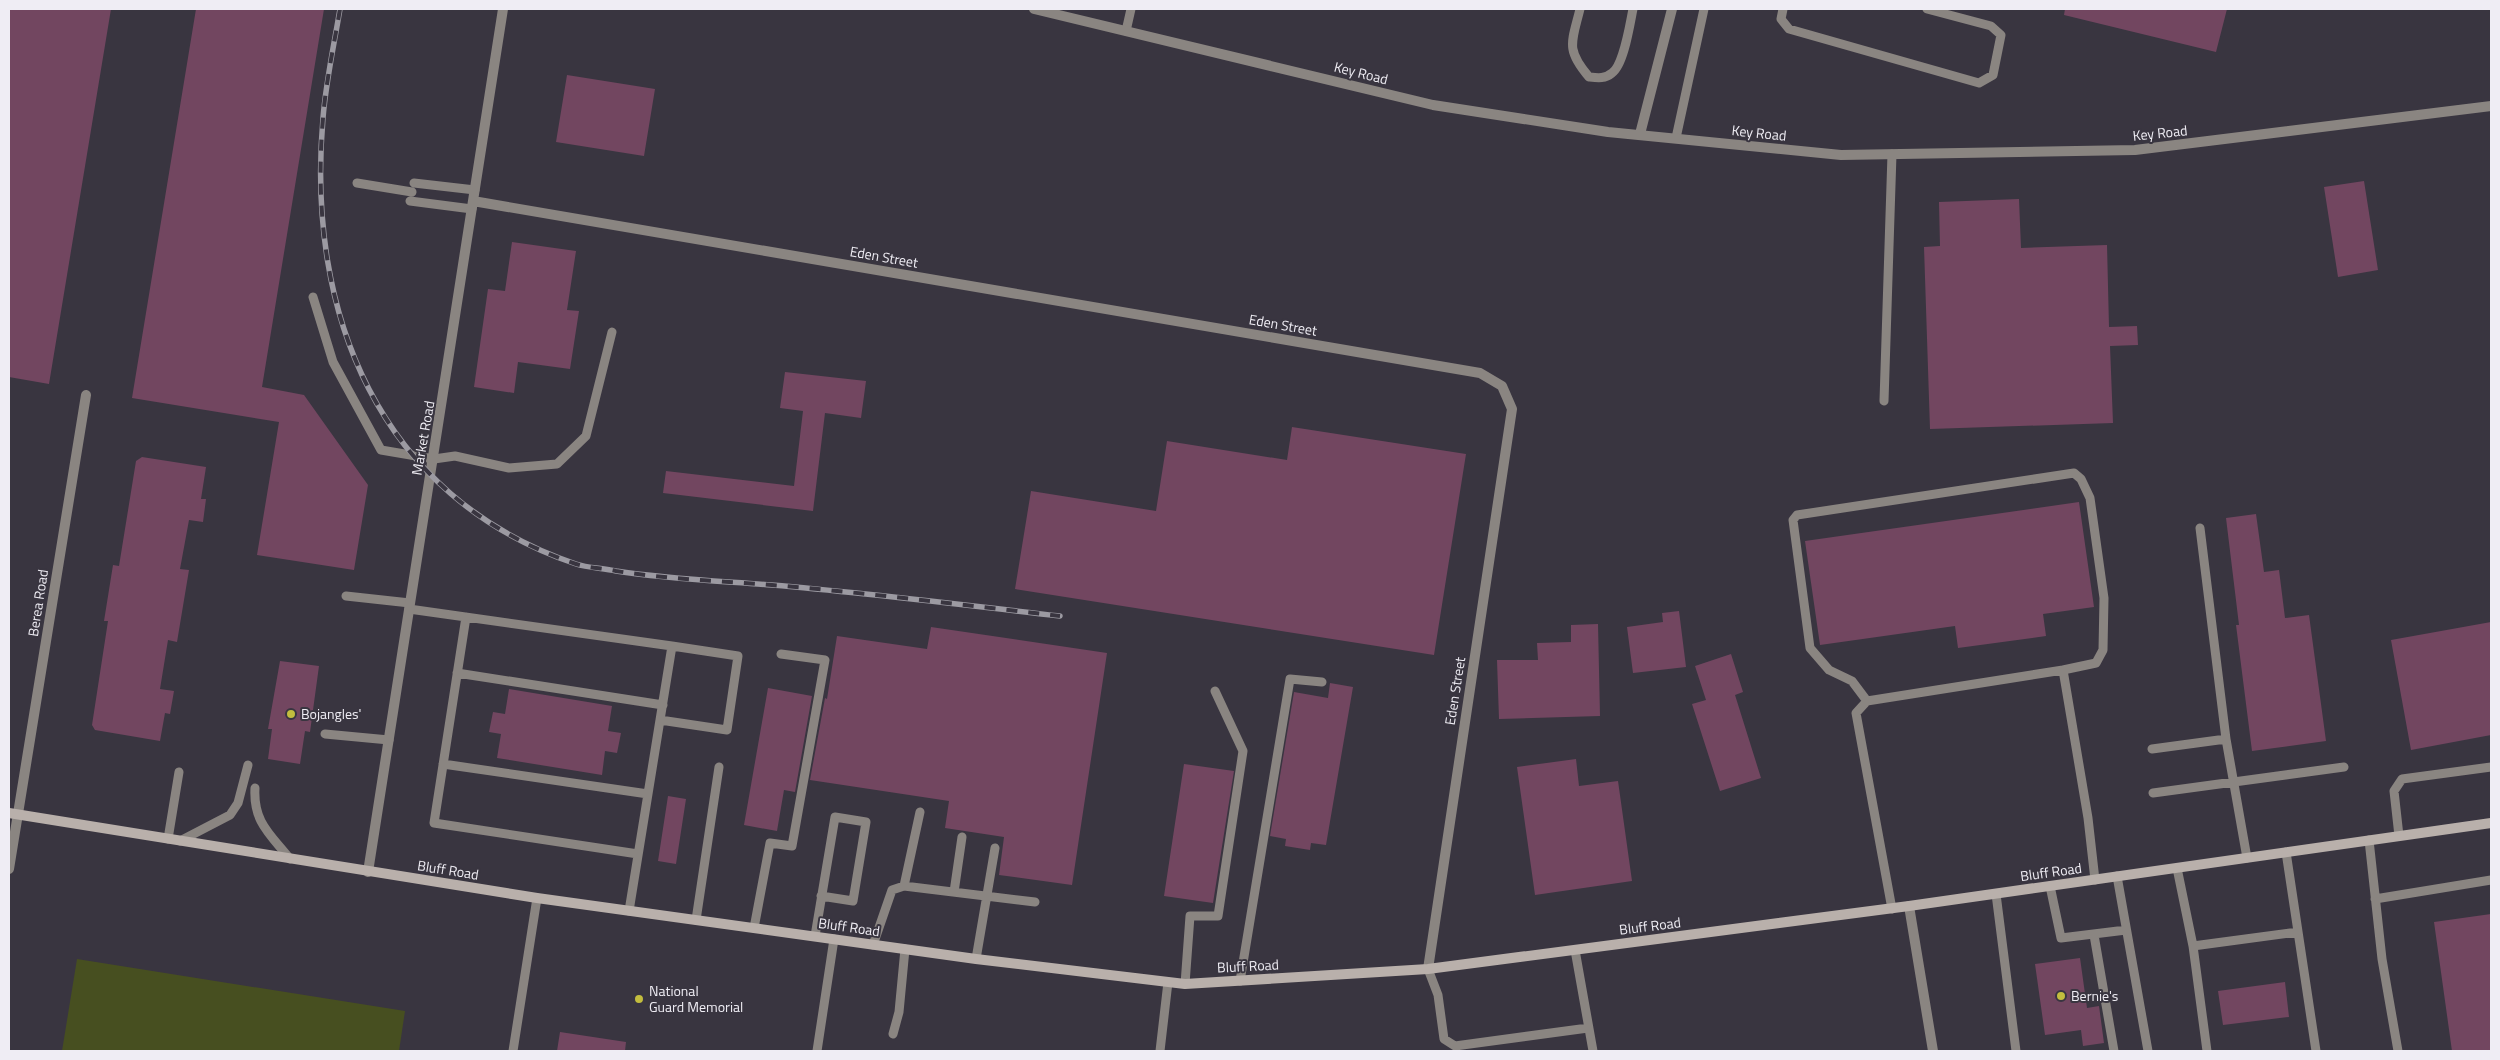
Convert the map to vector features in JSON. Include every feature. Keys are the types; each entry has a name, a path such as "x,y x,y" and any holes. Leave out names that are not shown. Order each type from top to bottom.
{"main road":[{"name":"Bluff Road","path":"13,814 537,898 976,959 1185,984 1428,968 1575,950 1892,909 2491,823"}],"street":[{"name":"Market Road","path":"368,872 503,9"},
{"name":"Key Road","path":"1034,9 1433,105 1608,132 1841,155 2135,150 2491,106"},
{"path":"1640,134 1672,9"},
{"name":"Eden Street","path":"473,200 1480,373 1502,386 1512,409 1428,968"},
{"name":"Berea Road","path":"9,869 13,814 86,395"},
{"path":"1909,906 1932,1051"}],"lane":[{"path":"1126,31 1131,9"},
{"path":"1580,9 1571,46 1576,62 1589,77 1602,78 1614,72 1621,58 1633,9"},
{"path":"1676,138 1704,9"},
{"path":"1783,9 1781,19 1789,29 1979,83 1994,75 2001,35 1992,26 1927,9"},
{"path":"1884,401 1892,154"},
{"path":"357,183 473,200"},
{"path":"412,192 473,200"},
{"path":"313,297 333,362 381,450 434,459 455,456 510,468 558,464 586,436 612,332"},
{"path":"1867,700 1852,681 1829,670 1810,648 1793,520 1797,514 2074,473 2081,479 2090,498 2104,598 2105,628 2103,650 2096,663 2063,670 1867,700 1856,713 1892,909"},
{"path":"2200,528 2226,739 2247,858"},
{"path":"346,596 466,617 738,656 727,730 660,720"},
{"path":"466,617 434,823 638,854"},
{"path":"629,911 672,646"},
{"path":"754,928 770,843 792,846 824,660 781,654"},
{"path":"2063,670 2088,818 2095,880"},
{"path":"457,673 663,706"},
{"path":"1240,981 1290,679 1322,682"},
{"path":"1185,984 1190,916 1218,916 1243,752 1215,691"},
{"path":"325,734 389,740"},
{"path":"2152,749 2226,739"},
{"path":"443,764 648,794"},
{"path":"180,841 230,815 238,803 248,765"},
{"path":"696,920 719,766"},
{"path":"2153,793 2344,767"},
{"path":"2398,836 2394,790 2402,779 2491,767"},
{"path":"168,839 179,772"},
{"path":"255,788 254,804 258,819 290,859"},
{"path":"904,886 920,812"},
{"path":"815,936 821,896 834,817 866,822 853,901 821,896"},
{"path":"954,892 962,837"},
{"path":"2368,840 2382,959 2398,1051"},
{"path":"976,959 995,848"},
{"path":"2286,852 2316,1051"},
{"path":"2177,868 2193,946 2207,1051"},
{"path":"2117,876 2148,1051"},
{"path":"2375,899 2491,880"},
{"path":"873,945 892,890 904,886 1035,902"},
{"path":"2050,886 2061,938 2126,930"},
{"path":"1996,894 2016,1051"},
{"path":"513,1051 537,898"},
{"path":"2193,946 2298,932"},
{"path":"2094,935 2114,1051"},
{"path":"817,1051 834,939"},
{"path":"893,1034 899,1012 904,949"},
{"path":"1575,950 1592,1051"},
{"path":"1428,968 1438,995 1444,1039 1455,1046 1588,1028"},
{"path":"1160,1051 1168,982"}],"green space":[{"path":"77,959 405,1011 399,1051 62,1051"}],"building":[{"path":"9,9 111,9 49,384 9,377"},
{"path":"196,9 324,9 262,387 304,395 368,485 354,570 257,555 279,422 132,398"},
{"path":"2065,9 2227,9 2216,52 2064,15"},
{"path":"567,75 655,89 644,156 556,142"},
{"path":"2364,181 2378,270 2338,277 2324,187"},
{"path":"2019,199 2021,248 2107,245 2109,327 2137,326 2138,345 2110,346 2113,423 1930,429 1924,247 1940,246 1939,202"},
{"path":"512,242 576,251 567,310 579,311 570,369 518,362 514,393 474,387 488,289 505,291"},
{"path":"785,372 866,381 861,418 825,413 813,511 663,493 666,471 794,486 803,411 780,408"},
{"path":"1292,427 1466,454 1434,655 1015,589 1031,491 1156,511 1167,441 1287,460"},
{"path":"142,457 206,467 201,499 206,499 203,522 189,520 180,569 189,570 177,642 168,640 160,689 174,691 170,714 165,713 160,741 95,730 92,725 108,621 104,621 113,565 119,566 136,461"},
{"path":"2079,502 2094,607 2043,614 2046,636 1958,648 1955,626 1820,645 1805,541"},
{"path":"2256,514 2264,572 2279,570 2285,618 2309,615 2326,741 2252,751 2236,625 2239,625 2226,518"},
{"path":"1679,611 1686,667 1633,673 1627,627 1663,622 1662,613"},
{"path":"2491,622 2491,735 2411,750 2391,640"},
{"path":"1598,624 1600,716 1499,719 1497,660 1538,660 1537,643 1571,642 1571,625"},
{"path":"931,627 1107,653 1072,885 999,875 1004,837 945,828 949,801 810,780 825,698 827,699 837,636 927,649"},
{"path":"1731,654 1743,692 1735,695 1761,778 1720,791 1692,704 1706,700 1695,666"},
{"name":"Bojangles'","path":"280,661 319,666 310,732 305,731 300,764 268,759 272,729 268,729"},
{"path":"1330,683 1353,687 1326,845 1311,843 1310,850 1285,846 1286,839 1270,836 1294,692 1328,698"},
{"path":"768,688 812,696 795,792 784,790 777,831 744,825"},
{"path":"509,689 612,706 608,731 621,733 617,753 605,751 602,775 497,758 501,734 489,732 493,712 505,714"},
{"path":"1576,759 1579,786 1618,781 1632,881 1535,895 1517,767"},
{"path":"1184,764 1234,771 1213,903 1164,896"},
{"path":"668,796 686,799 676,864 658,861"},
{"path":"2491,914 2491,1051 2452,1051 2434,922"},
{"path":"2080,958 2087,1008 2099,1006 2104,1043 2083,1046 2081,1030 2045,1035 2035,964"},
{"path":"2285,982 2289,1017 2223,1025 2218,991"},
{"path":"560,1032 626,1042 625,1051 557,1051"}],"railway":[{"path":"340,9 323,118 321,190 328,261 343,327 369,389 404,445 451,493 508,534 576,564 585,566 635,574 916,599 1060,616"}],"place":[{"name":"Bojangles'","path":"291,714"},
{"name":"Bernie's","path":"2061,996"},
{"name":"National Guard Memorial","path":"639,999"}]}
